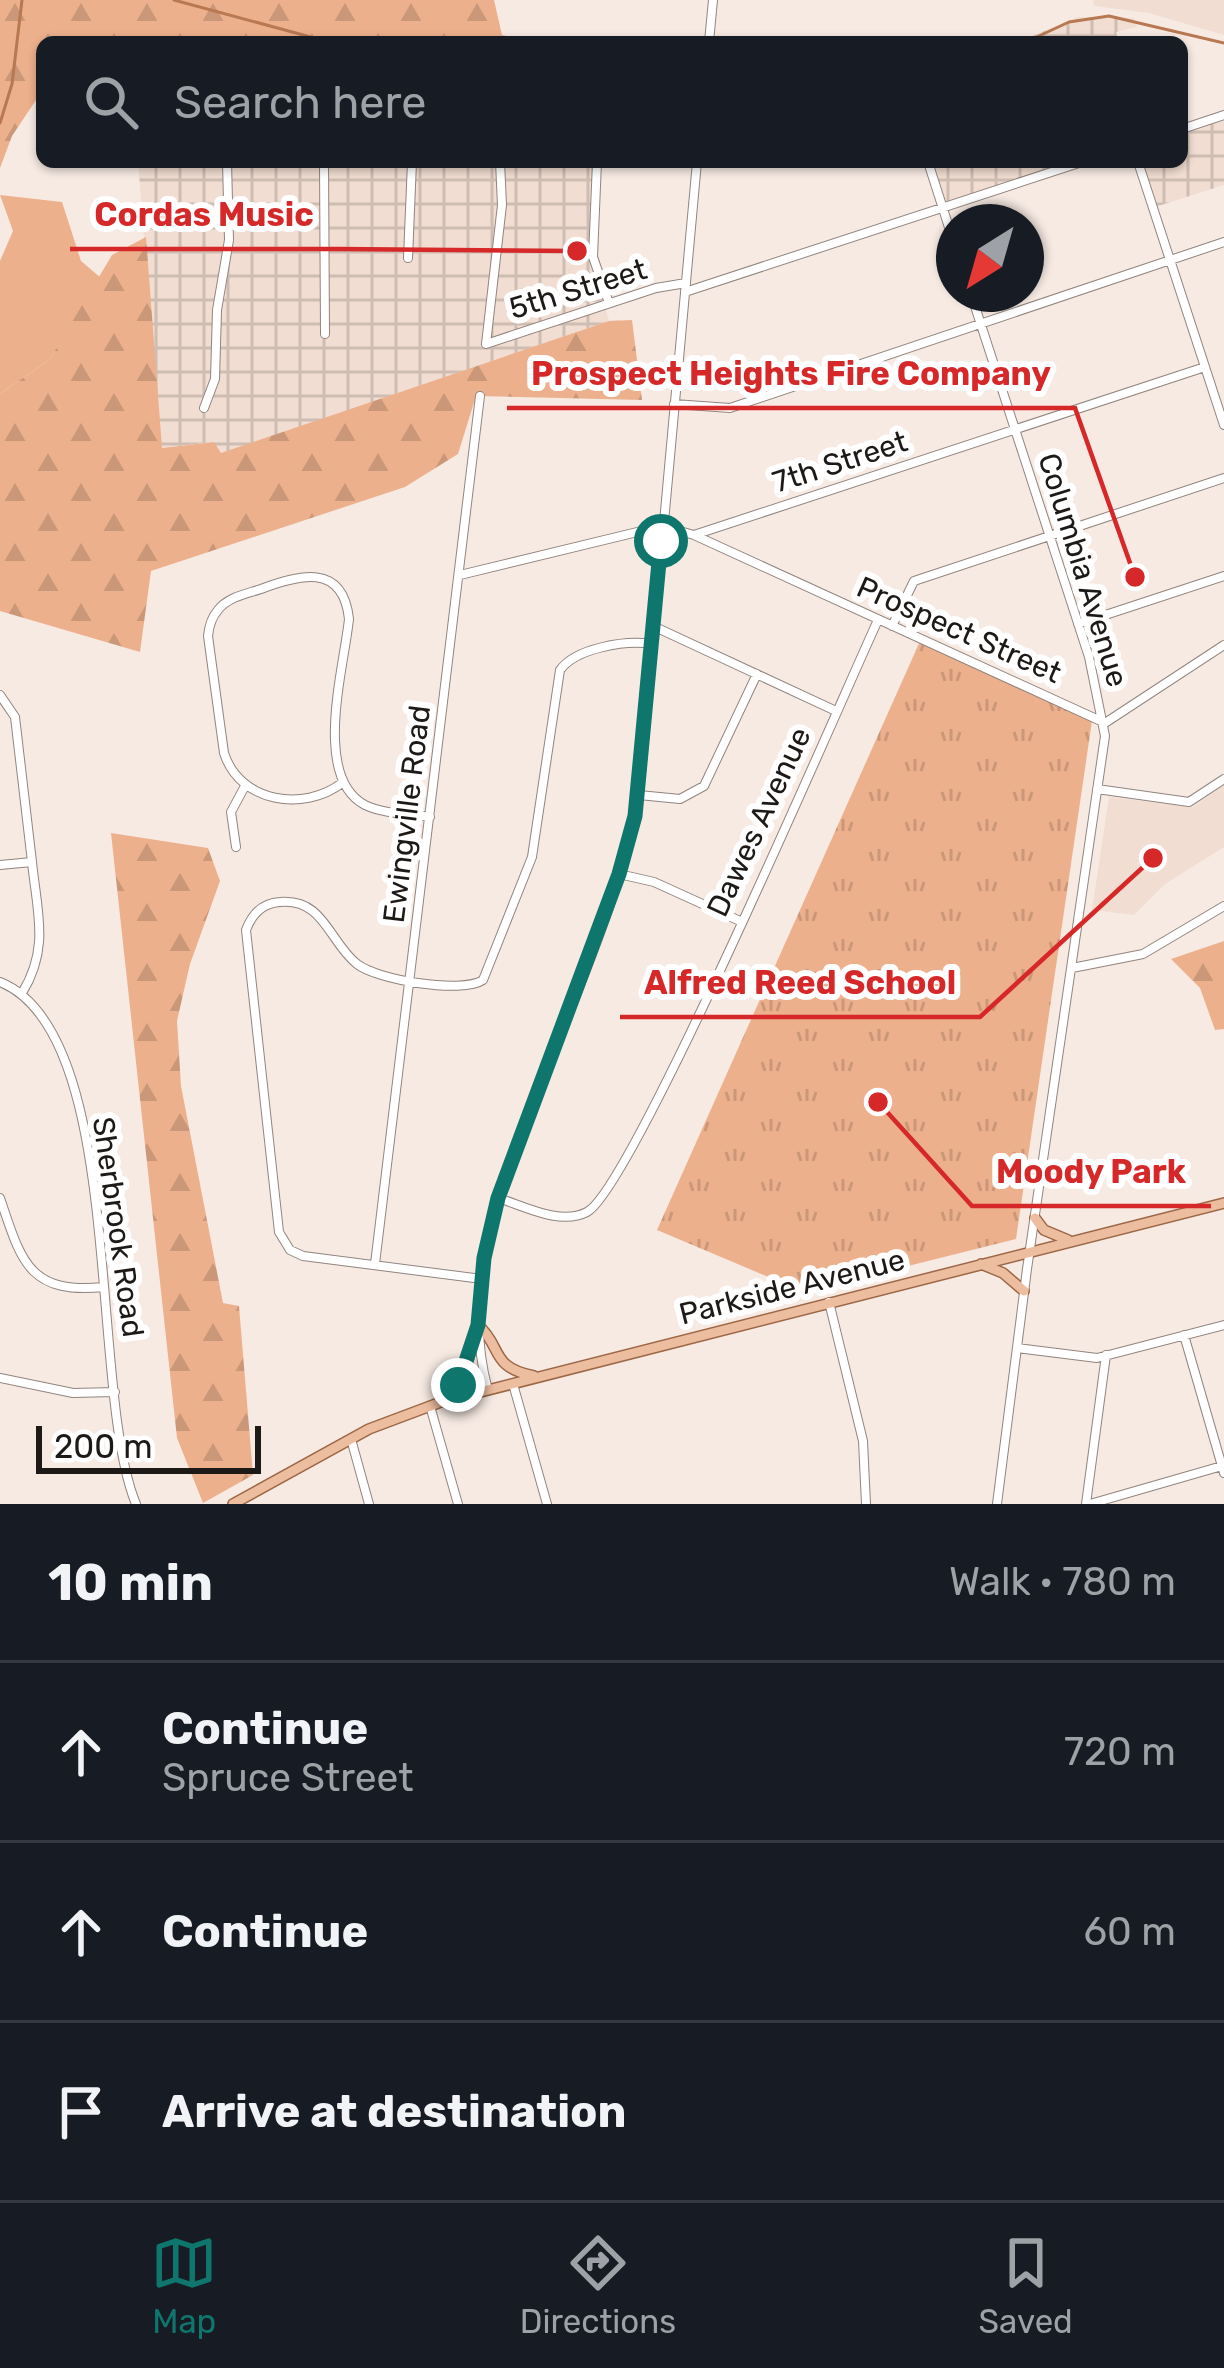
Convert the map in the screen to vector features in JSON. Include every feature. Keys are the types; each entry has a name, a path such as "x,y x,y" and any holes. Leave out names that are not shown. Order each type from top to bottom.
{"main road":[{"name":"Parkside Avenue","path":"351,1439 436,1404 1224,1203"},
{"path":"1035,1218 1044,1230 1073,1241"},
{"path":"981,1264 1003,1273 1024,1292"},
{"path":"436,1404 464,1374 478,1325 503,1363 539,1377"},
{"path":"233,1504 351,1439"}],"street":[{"path":"711,36 715,0"},
{"path":"1188,127 1224,115"},
{"path":"204,407 215,379 217,310 229,240 227,168"},
{"path":"324,168 325,334"},
{"path":"408,258 412,168"},
{"name":"5th Street","path":"500,168 502,205 486,344 656,288 686,288 936,210"},
{"path":"597,168 593,257 609,303"},
{"path":"488,1390 478,1351 478,1325 498,1198 619,874 639,795 697,168"},
{"path":"930,168 942,204"},
{"name":"5th Street","path":"955,204 1064,168"},
{"path":"1140,168 1224,425"},
{"path":"674,404 730,408 1224,242"},
{"name":"Columbia Avenue","path":"977,312 1078,624 1105,723"},
{"name":"7th Street","path":"694,535 1205,367"},
{"name":"Ewingville Road","path":"375,1265 480,397"},
{"path":"892,626 914,581 1224,478"},
{"path":"460,575 662,526"},
{"name":"Prospect Street","path":"662,526 694,535 1105,723"},
{"path":"342,783 322,797 305,801 268,796 245,786 231,770 224,753 209,626 231,599 302,575 328,581 341,593 349,610 334,754 342,783 369,807 430,817"},
{"path":"1078,624 1224,575"},
{"name":"Dawes Avenue","path":"498,1198 567,1217 585,1213 600,1202 658,1098 878,620"},
{"path":"653,626 836,711"},
{"path":"482,1279 304,1256 290,1250 280,1232 245,941 250,920 270,904 301,904 328,925 354,962 376,974 462,988 477,984 489,974 532,857 560,670 577,655 640,642 652,644"},
{"path":"997,1504 1105,723 1224,645"},
{"path":"639,795 680,800 704,785 757,674"},
{"path":"0,695 15,717 41,951 35,973 22,993"},
{"path":"1097,789 1189,802 1224,779"},
{"path":"236,847 231,812 245,786"},
{"path":"0,865 32,862"},
{"path":"619,874 653,882 740,921"},
{"path":"1072,968 1143,954 1224,906"},
{"name":"Sherbrook Road","path":"0,982 39,1009 56,1038 74,1093 94,1194 122,1455 136,1504"},
{"path":"0,1198 18,1251 37,1276 65,1289 104,1287"},
{"path":"829,1302 863,1441 866,1504"},
{"path":"1017,1348 1097,1358 1224,1325"},
{"path":"1106,1355 1088,1504 1223,1470 1184,1335"},
{"path":"0,1378 73,1393 115,1392"},
{"path":"513,1384 547,1504"},
{"path":"436,1404 458,1504"},
{"path":"351,1439 369,1504"}],"shaded area":[{"path":"1093,0 1224,0 1224,35 1149,13 1094,6"},
{"path":"1078,17 1134,18 1137,27 1116,32 1117,36 1032,36"},
{"path":"1224,116 1224,185 1152,208 1136,168 1188,168 1188,128"},
{"path":"138,168 595,168 593,261 609,321 220,454 213,442 161,448"},
{"path":"926,168 1074,168 964,204 937,204"},
{"path":"1224,785 1224,847 1165,884 1134,915 1092,910 1109,797 1193,807"}],"green space":[{"path":"0,0 494,0 502,35 506,36 36,36 36,100 12,136 0,168"},
{"path":"0,195 62,202 81,261 101,278 50,359 0,394 0,261 13,231"},
{"path":"146,237 162,448 214,442 221,453 609,321 632,320 642,400 476,396 458,454 405,487 151,571 140,652 0,611 0,394 50,359 112,255"},
{"path":"921,639 1093,714 1016,1239 804,1292 657,1230"},
{"path":"111,833 208,848 220,881 190,964 177,1021 181,1086 223,1303 239,1306 253,1475 203,1503 177,1438"},
{"path":"1224,941 1224,1029 1215,1030 1200,988 1171,959"}],"waterway":[{"path":"0,123 12,84 22,0"},
{"path":"174,0 307,36"},
{"path":"1039,36 1069,22 1109,16 1224,43"}],"place":[{"name":"Cordas Music","path":"577,251"},
{"name":"Prospect Heights Fire Company","path":"1135,577"},
{"name":"Alfred Reed School","path":"1153,858"},
{"name":"Moody Park","path":"878,1102"}],"route":[{"path":"458,1385 478,1325 484,1258 498,1198 628,847 643,769 661,541"}]}
